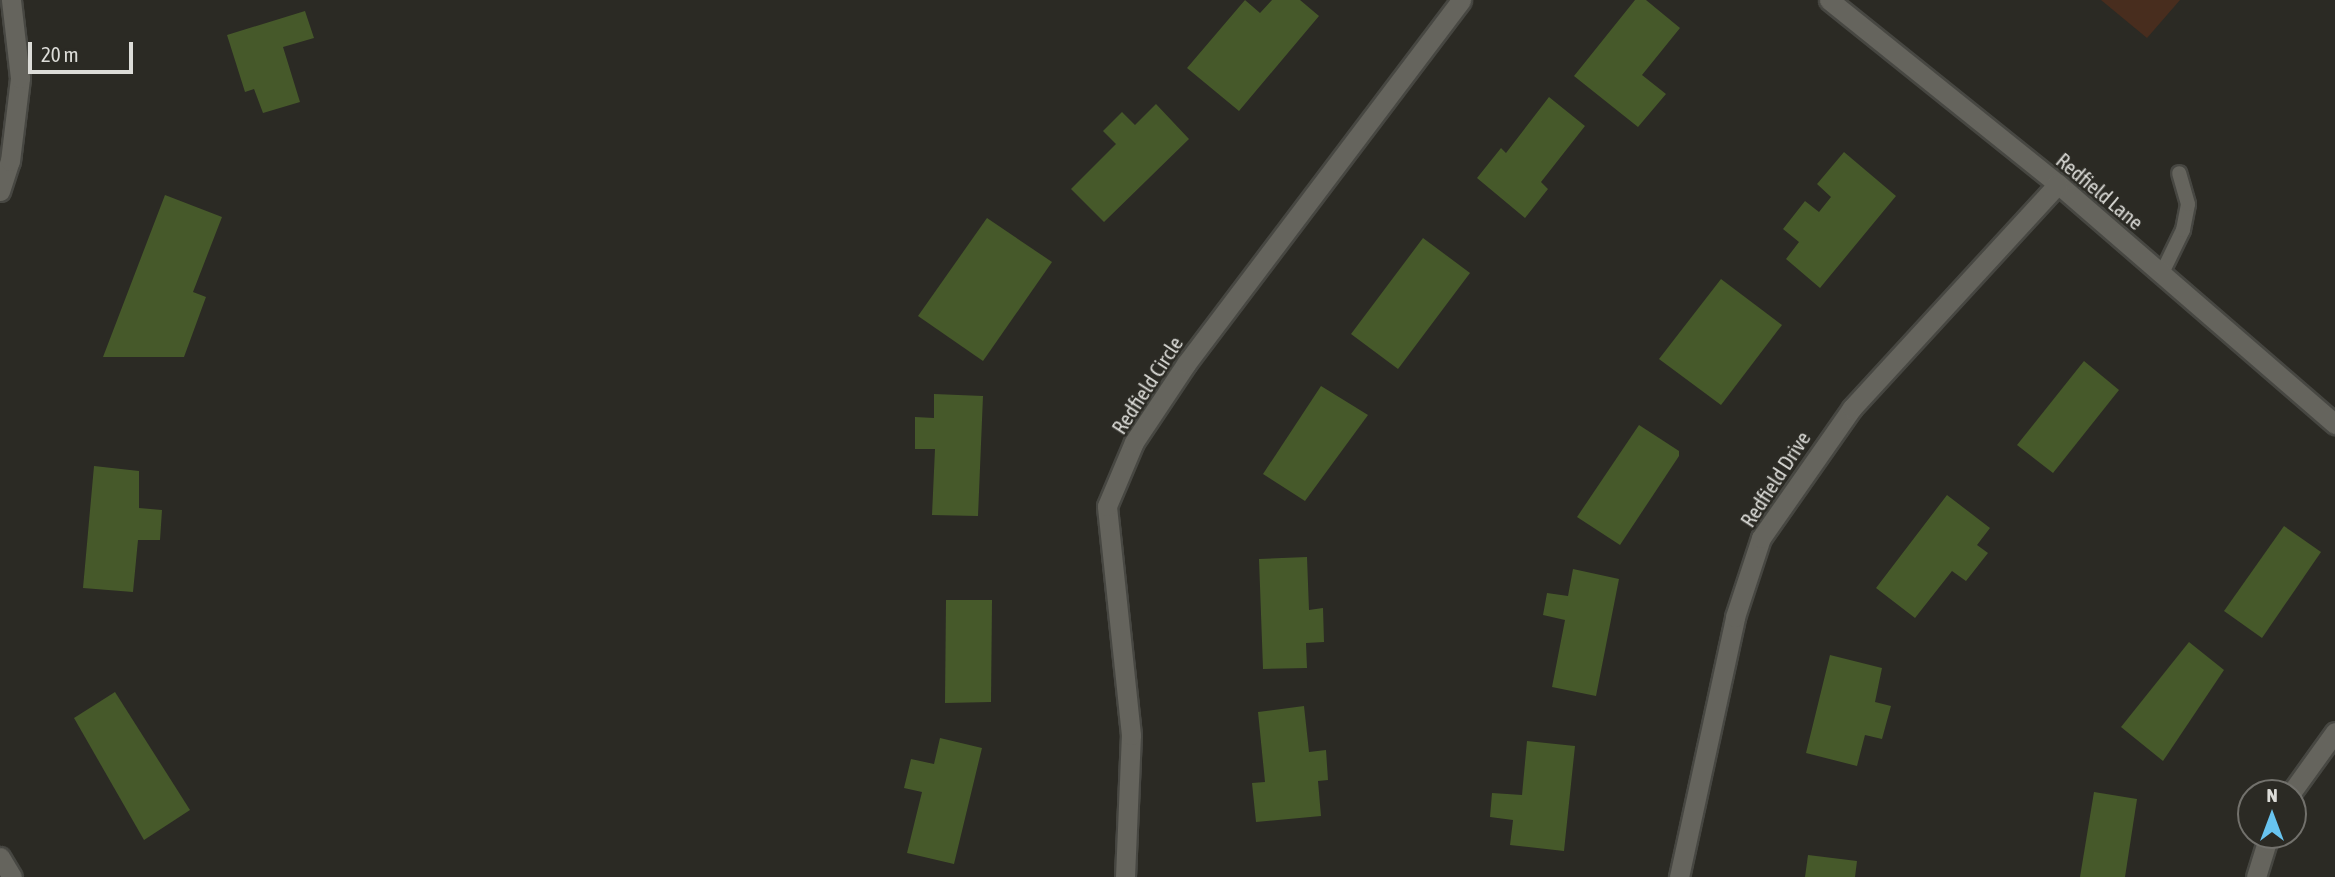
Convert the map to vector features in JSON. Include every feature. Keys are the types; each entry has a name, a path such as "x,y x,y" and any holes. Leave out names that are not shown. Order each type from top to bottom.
{"street":[{"path":"0,191 10,161 20,78 11,0"},
{"name":"Redfield Circle","path":"1125,877 1131,735 1107,506 1134,442 1186,364 1461,0"},
{"name":"Redfield Lane","path":"1829,0 2058,184 2335,424"},
{"name":"Redfield Drive","path":"1679,877 1735,617 1761,538 1852,408 2058,184"},
{"path":"2301,779 2335,732"},
{"path":"2256,877 2265,849"},
{"path":"0,857 12,877"}],"lane":[{"path":"2162,274 2183,230 2188,204 2179,173"}],"shaded area":[{"path":"2101,0 2180,0 2147,38"}],"building":[{"path":"1245,0 1260,13 1272,0 1300,0 1319,16 1239,111 1187,68"},
{"path":"1635,0 1646,0 1680,28 1642,75 1666,94 1638,127 1574,76"},
{"path":"305,11 314,38 283,47 300,102 263,113 254,89 245,92 227,35"},
{"path":"1549,97 1585,126 1541,182 1548,189 1525,218 1477,178 1501,148 1506,153"},
{"path":"1156,104 1189,139 1104,222 1071,189 1116,144 1103,131 1122,112 1135,125"},
{"path":"1844,152 1896,196 1820,288 1786,259 1799,242 1783,229 1805,201 1819,212 1831,197 1817,184"},
{"path":"165,195 222,217 193,292 206,297 184,357 103,357"},
{"path":"987,218 1052,262 983,361 918,316"},
{"path":"1423,238 1470,273 1398,369 1351,334"},
{"path":"1721,279 1782,325 1721,405 1659,359"},
{"path":"2084,361 2119,390 2053,473 2017,445"},
{"path":"1321,386 1368,415 1305,501 1263,474"},
{"path":"934,394 983,396 978,516 932,515 935,449 915,449 915,417 934,418"},
{"path":"1639,425 1679,451 1679,456 1620,545 1577,517"},
{"path":"94,466 139,471 139,508 162,510 160,540 138,540 133,592 83,588"},
{"path":"1947,495 1990,528 1977,545 1988,553 1966,581 1952,571 1915,618 1876,588"},
{"path":"2284,526 2321,552 2262,638 2224,611"},
{"path":"1307,557 1309,610 1323,608 1324,642 1306,643 1307,668 1263,669 1259,559"},
{"path":"1573,569 1619,579 1596,696 1552,687 1565,620 1543,615 1547,593 1568,596"},
{"path":"946,600 992,600 991,702 945,703"},
{"path":"2189,642 2224,670 2163,761 2121,727"},
{"path":"1830,655 1882,668 1875,702 1891,706 1882,739 1865,735 1857,766 1806,753"},
{"path":"115,692 190,810 144,840 74,718"},
{"path":"1304,706 1309,752 1326,750 1328,780 1318,781 1321,816 1256,822 1252,783 1265,782 1258,712"},
{"path":"940,738 982,748 954,864 907,853 922,792 904,788 911,759 934,764"},
{"path":"1527,741 1575,746 1564,851 1510,845 1513,820 1490,817 1492,793 1522,795"},
{"path":"2094,792 2137,799 2125,877 2080,877"},
{"path":"1808,855 1857,861 1855,877 1805,877"}]}
